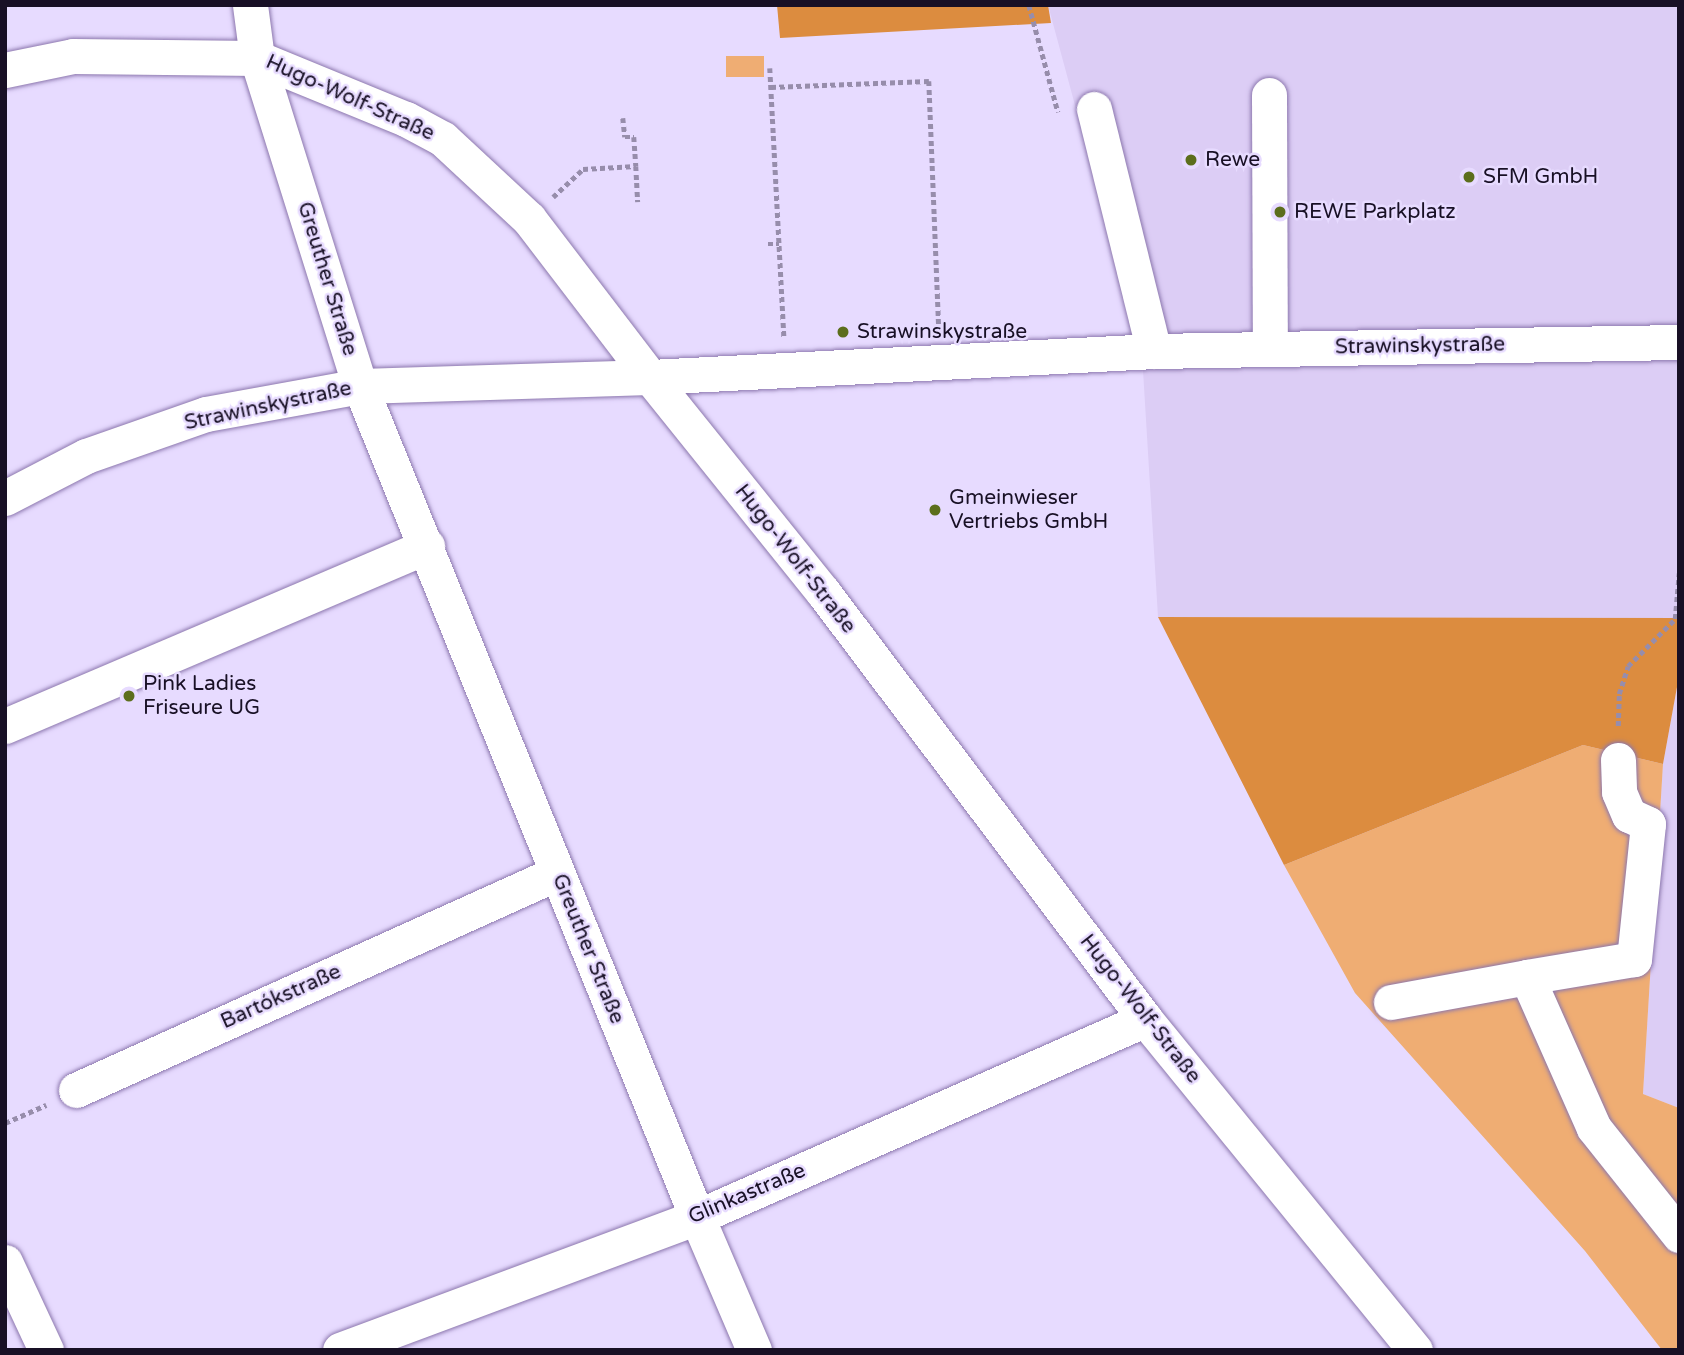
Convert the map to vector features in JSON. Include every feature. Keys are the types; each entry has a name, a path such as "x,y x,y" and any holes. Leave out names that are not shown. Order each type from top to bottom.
{"street":[{"name":"Greuther Straße","path":"250,5 257,58 360,386 697,1217 754,1350"},
{"name":"Hugo-Wolf-Straße","path":"5,70 73,57 257,58 406,119 443,139 529,219 650,377 823,592 1145,1019 1415,1350"},
{"path":"1269,94 1270,349"},
{"path":"1094,109 1154,351"},
{"name":"Strawinskystraße","path":"5,498 86,456 206,414 360,386 650,377 1154,351 1679,342"},
{"path":"5,726 427,546"},
{"path":"1391,1002 1634,959 1648,824 1629,815 1619,792 1618,760"},
{"name":"Bartókstraße","path":"76,1090 557,873"},
{"path":"1527,977 1594,1128 1679,1235"},
{"name":"Glinkastraße","path":"340,1350 697,1217 1145,1019"},
{"path":"5,1262 46,1350"}],"path":[{"path":"771,68 785,370"},
{"path":"771,87 929,81 940,362"},
{"path":"623,118 625,137 634,136 638,202"},
{"path":"529,219 583,169 636,166"},
{"path":"768,244 779,244"},
{"path":"1618,760 1619,694 1628,666 1675,619 1679,573"},
{"path":"5,1123 76,1090"}],"shaded area":[{"path":"777,5 1048,5 1051,23 780,38"},
{"path":"1048,5 1679,5 1679,618 1158,617 1142,354"},
{"path":"726,56 764,56 764,77 726,77"},
{"path":"1158,617 1679,618 1679,676 1663,764 1583,745 1284,865"},
{"path":"1679,676 1679,1108 1643,1094 1663,764"},
{"path":"1583,745 1663,764 1643,1094 1679,1108 1679,1350 1662,1350 1585,1251 1355,993 1284,865"}],"place":[{"name":"Rewe","path":"1191,160"},
{"name":"SFM GmbH","path":"1469,177"},
{"name":"REWE Parkplatz","path":"1280,212"},
{"name":"Strawinskystraße","path":"843,332"},
{"name":"Gmeinwieser Vertriebs GmbH","path":"935,510"},
{"name":"Pink Ladies Friseure UG","path":"129,696"}]}
